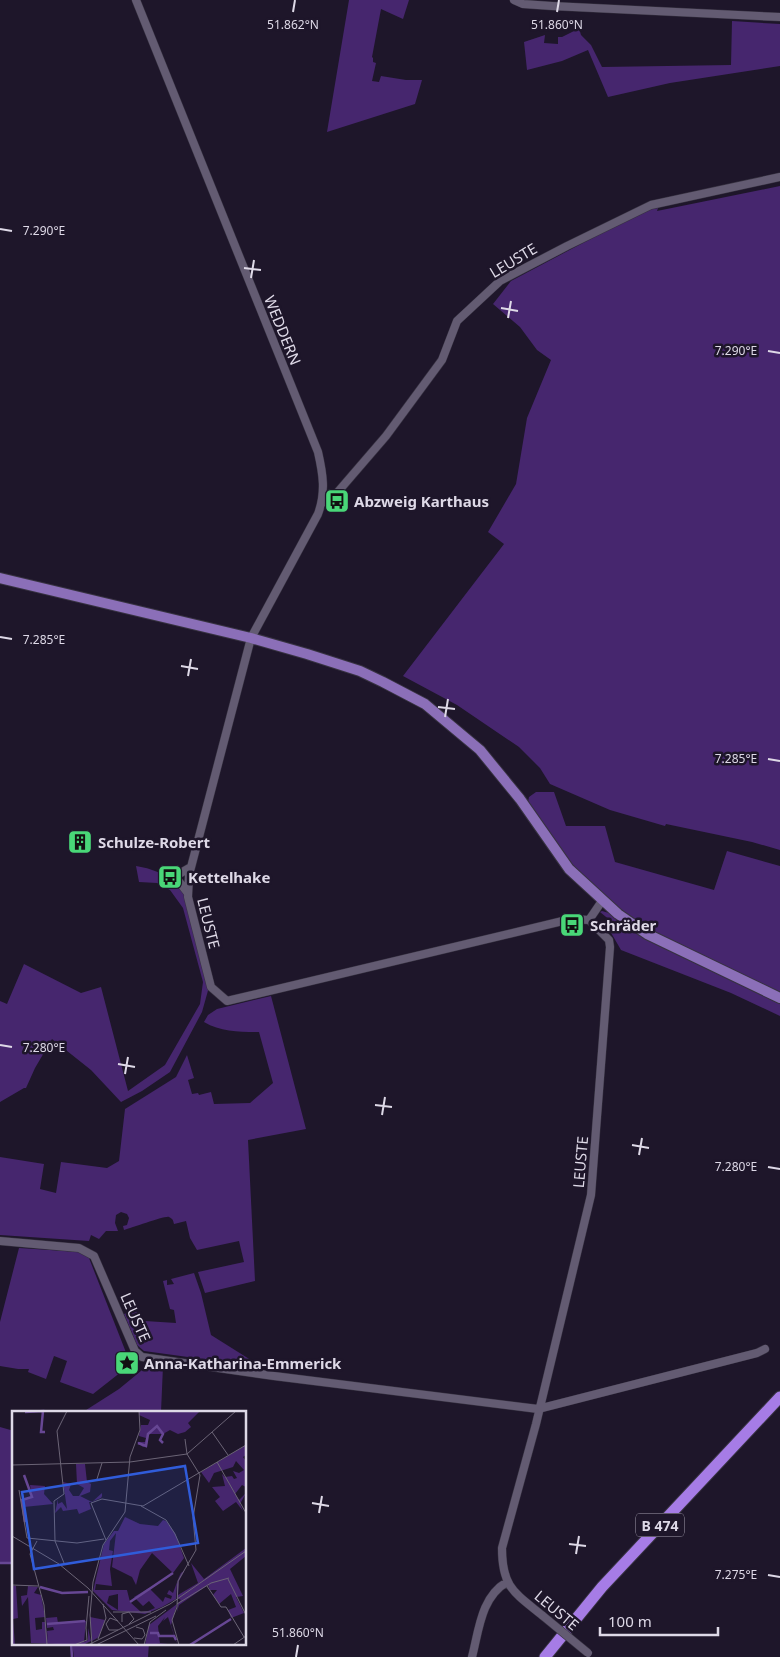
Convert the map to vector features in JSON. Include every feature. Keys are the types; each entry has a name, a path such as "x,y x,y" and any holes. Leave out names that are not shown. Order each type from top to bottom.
{"highway":[{"name":"B 474","path":"545,1657 602,1587 780,1397"}],"main road":[{"path":"0,578 251,638 307,654 360,671 425,704 480,750 520,799 539,829 569,869 602,901 646,934 780,998"}],"street":[{"name":"WEDDERN","path":"136,0 318,452 324,478 322,502 310,531 251,638"},
{"path":"514,0 523,4 552,6 780,17"},
{"name":"LEUSTE","path":"322,502 330,500 336,494 392,428 442,360 457,321 500,281 651,204 780,177"},
{"name":"LEUSTE","path":"251,638 191,867 187,892 212,987 227,1001 571,919 589,920 609,940 591,1195 502,1548 502,1568 507,1582 516,1594 590,1655"},
{"name":"LEUSTE","path":"187,892 169,873 184,872 191,867"},
{"path":"589,920 602,901"},
{"name":"LEUSTE","path":"0,1241 79,1248 94,1256 135,1351 142,1357 274,1376 538,1409 758,1353 765,1349"},
{"path":"472,1657 487,1602 493,1592 507,1582"}],"shaded area":[{"path":"349,0 409,0 403,19 381,9 372,57 373,62 376,63 372,81 379,82 381,76 406,80 422,80 415,104 327,132"},
{"path":"576,18 581,35 591,45 602,67 731,65 732,21 780,24 780,66 670,83 608,97 588,50 562,61 527,70 524,42 545,35 544,43 558,44 558,37 576,30"},
{"path":"780,186 780,850 752,842 666,824 665,826 610,810 550,784 540,768 519,747 457,705 403,676 504,544 488,532 516,484 527,418 551,360 537,350 520,327 493,304 511,281 645,210 658,208 657,211"},
{"path":"536,792 554,792 566,826 605,826 615,862 714,890 727,851 780,866 780,993 674,943 623,912 600,894 572,865 528,802 529,797"},
{"path":"136,866 158,872 182,890 186,897 209,987 202,1012 170,1072 142,1091 121,1102 91,1070 52,1039 26,1088 0,1102 0,1001 7,1004 24,964 81,993 101,987 128,1091 165,1065 200,1004 203,982 183,908 170,890 157,883 139,882"},
{"path":"600,912 609,913 659,946 780,1003 780,1016 731,993 621,950 610,931 611,921"},
{"path":"271,996 306,1129 248,1140 255,1281 205,1293 198,1272 244,1262 239,1241 197,1250 190,1238 186,1221 174,1224 173,1220 169,1217 124,1230 123,1226 127,1225 129,1218 127,1214 121,1212 116,1215 115,1223 118,1231 106,1231 99,1239 91,1235 89,1241 0,1235 0,1157 44,1164 40,1189 56,1193 61,1162 107,1168 119,1161 125,1109 176,1077 187,1055 194,1078 188,1080 192,1094 198,1093 199,1095 211,1092 214,1104 250,1103 273,1083 259,1032 224,1030 204,1022 208,1015 217,1009"},
{"path":"19,1248 81,1252 89,1258 127,1355 135,1361 93,1394 60,1382 67,1361 54,1356 46,1379 28,1372 29,1369 0,1366 0,1322"},
{"path":"194,1273 211,1335 254,1362 254,1366 144,1351 137,1345 124,1314 135,1310 145,1321 176,1323 174,1310 170,1309 163,1281 167,1280 167,1285 174,1284 171,1279"},
{"path":"147,1366 163,1366 161,1411 85,1411 119,1389"},
{"path":"0,1427 12,1430 12,1562 0,1562"},
{"path":"72,1644 149,1644 148,1657 74,1657"}],"waterway":[{"path":"0,1563 12,1563"},
{"path":"71,1644 72,1657"}],"place":[{"name":"Abzweig Karthaus","path":"337,501"},
{"name":"Schulze-Robert","path":"80,842"},
{"name":"Kettelhake","path":"170,877"},
{"name":"Schräder","path":"572,925"},
{"name":"Anna-Katharina-Emmerick","path":"127,1363"}]}
